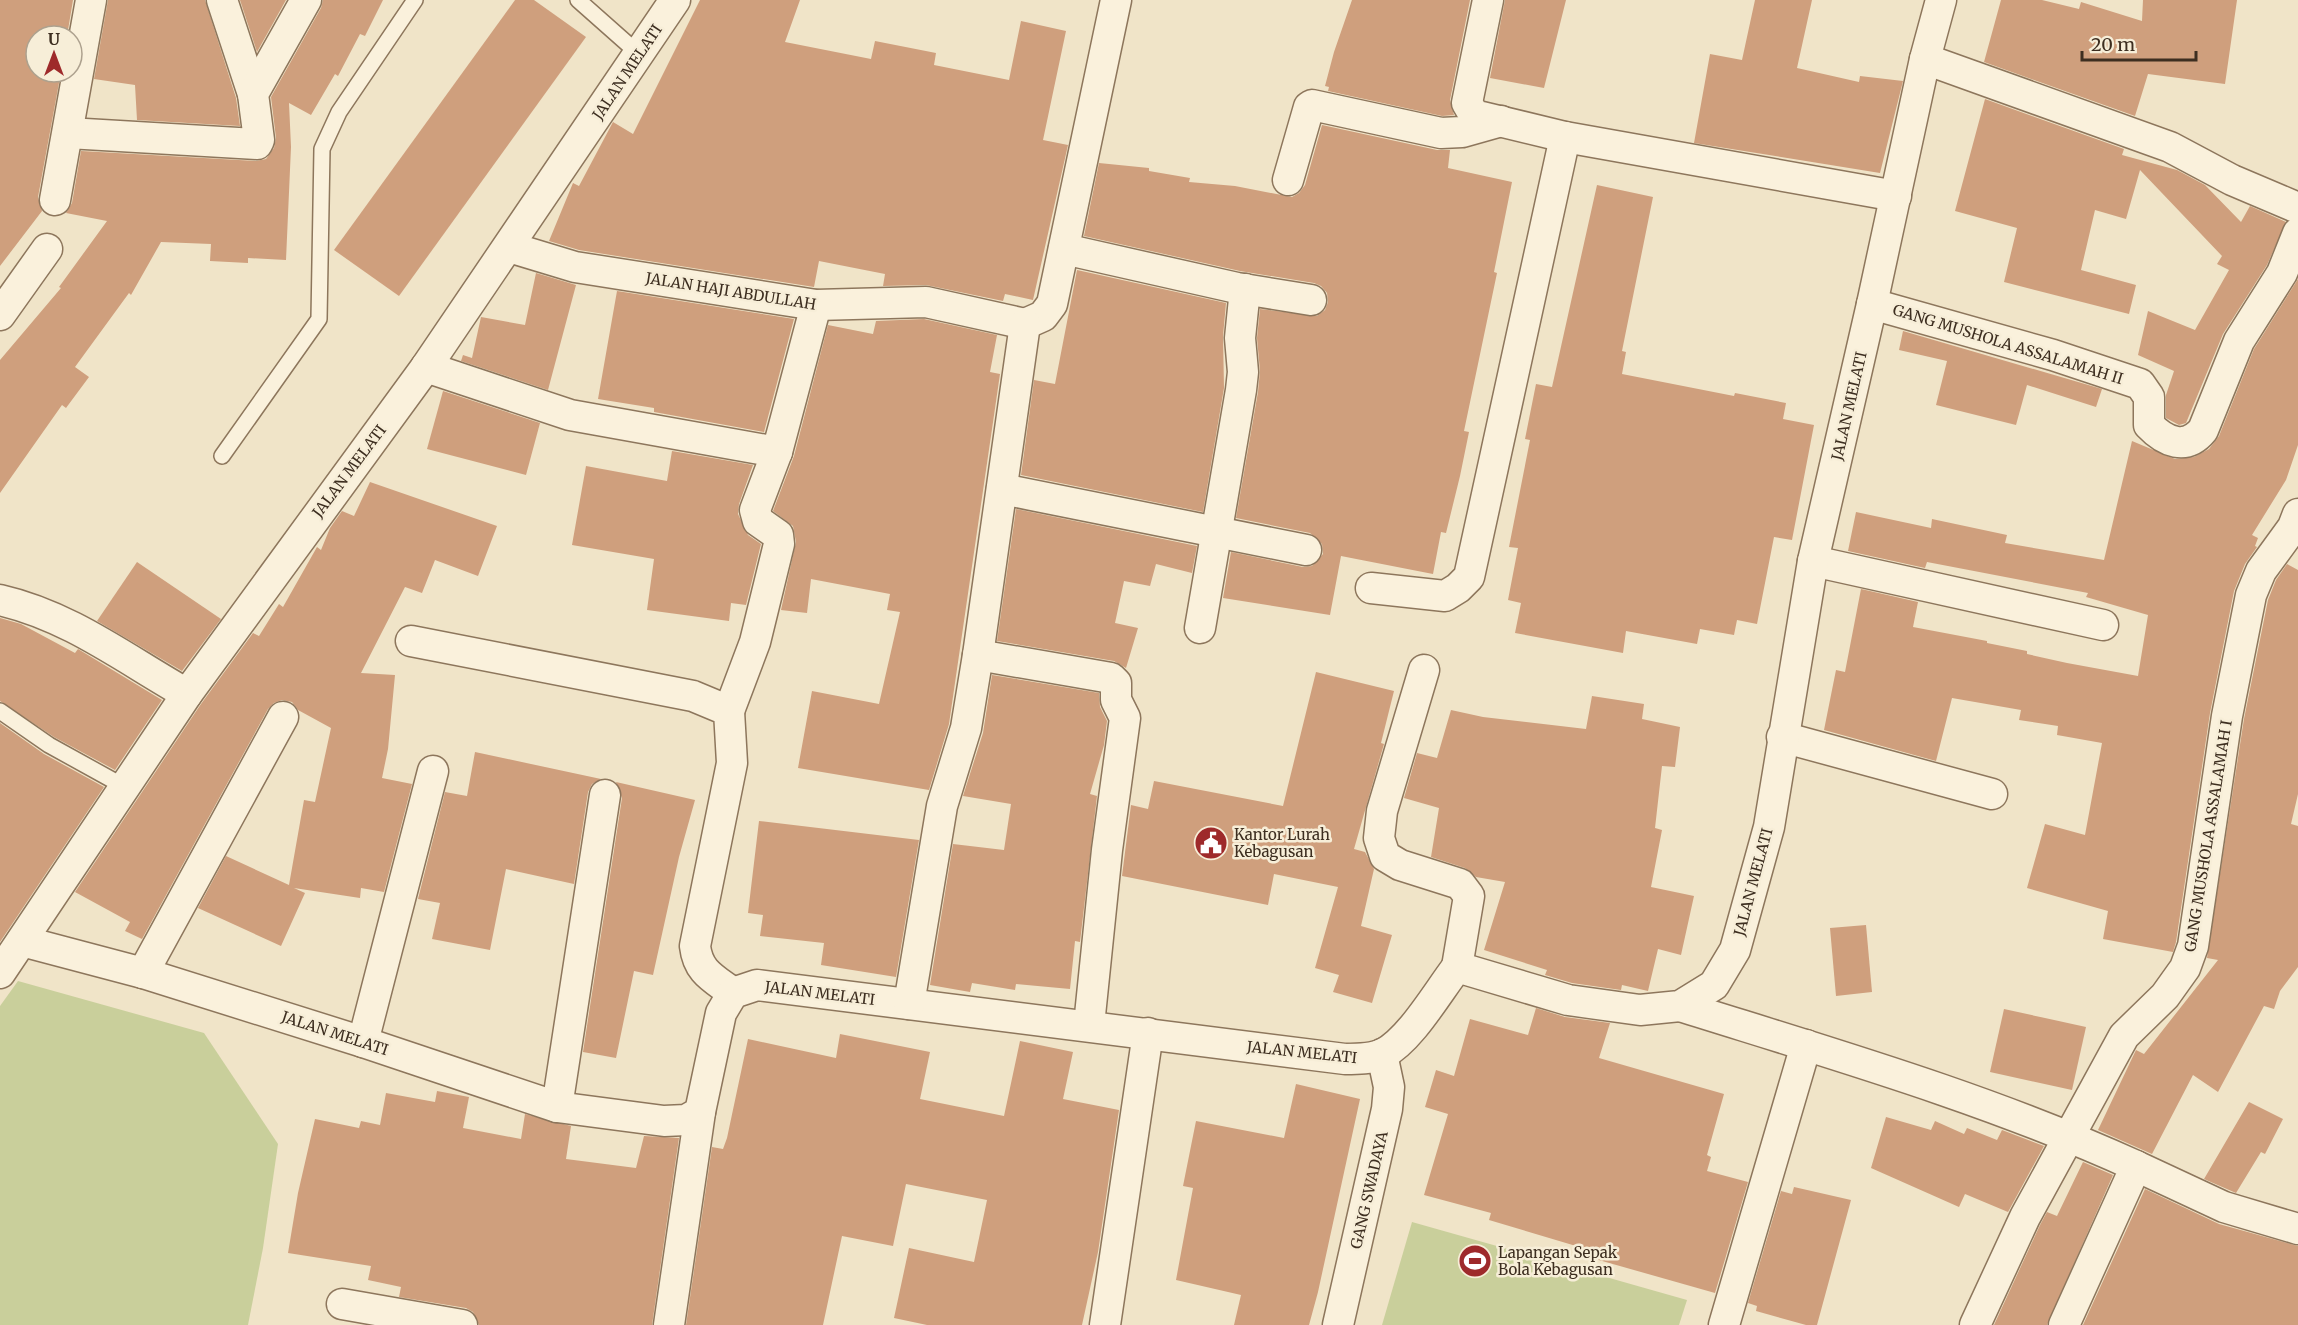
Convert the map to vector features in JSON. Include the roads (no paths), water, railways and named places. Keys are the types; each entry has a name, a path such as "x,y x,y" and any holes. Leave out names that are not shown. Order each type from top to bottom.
{"street":[{"path":"55,200 91,0"},
{"path":"68,133 257,144 259,140 253,94 222,0"},
{"path":"253,94 306,0"},
{"name":"JALAN MELATI","path":"675,0 426,367 187,694 8,955 143,973 363,1042 557,1107 664,1121 686,1120 700,1112"},
{"path":"909,1004 942,806 966,728 1025,324 1043,316 1052,303 1116,0"},
{"path":"1488,0 1467,103 1474,115 1565,137 1896,196"},
{"name":"JALAN MELATI","path":"1456,967 1568,1000 1640,1010 1680,1006 1714,985 1735,950 1769,827 1782,737 1813,561 1925,59 1941,0"},
{"path":"1925,59 2170,147 2232,180 2298,208"},
{"path":"1288,180 1309,107 1312,105 1441,133 1462,132 1501,121"},
{"path":"1371,588 1445,596 1469,577 1565,137"},
{"name":"GANG MUSHOLA ASSALAMAH II","path":"1872,304 2053,355 2140,384 2149,397 2149,425 2161,438 2184,444 2195,440 2203,430 2239,341 2282,273 2298,233"},
{"name":"JALAN HAJI ABDULLAH","path":"509,247 575,267 816,305 926,302 1025,324"},
{"path":"0,315 47,249"},
{"path":"1064,249 1245,289 1311,300"},
{"path":"1200,628 1241,390 1243,372 1240,338 1245,289"},
{"path":"669,1325 700,1112 721,1013 733,993 704,971 696,961 694,946 732,763 729,711 755,642 778,553 778,535 758,521 755,510 777,452 816,305"},
{"path":"426,367 570,415 777,452"},
{"path":"1002,489 1306,550"},
{"name":"GANG MUSHOLA ASSALAMAH I","path":"1976,1325 2025,1217 2124,1036 2165,996 2185,968 2193,946 2227,716 2251,595 2262,571 2288,551 2298,514"},
{"path":"1813,561 2103,625"},
{"path":"0,600 27,606 89,633 187,694"},
{"path":"411,641 693,696 729,711"},
{"path":"978,655 1064,668 1111,678 1116,683 1116,700 1125,718 1107,850 1089,1025"},
{"path":"1382,1054 1409,1031 1456,967 1469,896 1460,884 1400,865 1385,856 1379,838 1382,811 1424,670"},
{"path":"143,973 283,717"},
{"path":"1782,737 1992,794"},
{"path":"363,1042 433,771"},
{"path":"557,1107 605,795"},
{"name":"JALAN MELATI","path":"733,993 757,985 1345,1059 1382,1054"},
{"path":"1680,1006 2068,1135 2224,1207 2298,1229"},
{"path":"1105,1325 1148,1033"},
{"path":"1724,1325 1806,1046"},
{"name":"GANG SWADAYA","path":"1338,1325 1387,1109 1389,1087 1382,1054"},
{"path":"2064,1325 2136,1166"},
{"path":"342,1304 462,1325"}],"lane":[{"path":"222,456 319,319 322,149 339,112 416,0"},
{"path":"578,0 639,54"},
{"path":"0,711 49,745 125,787"}],"place":[{"name":"Kantor Lurah Kebagusan","path":"1211,843"},
{"name":"Lapangan Sepak Bola Kebagusan","path":"1475,1261"}]}
